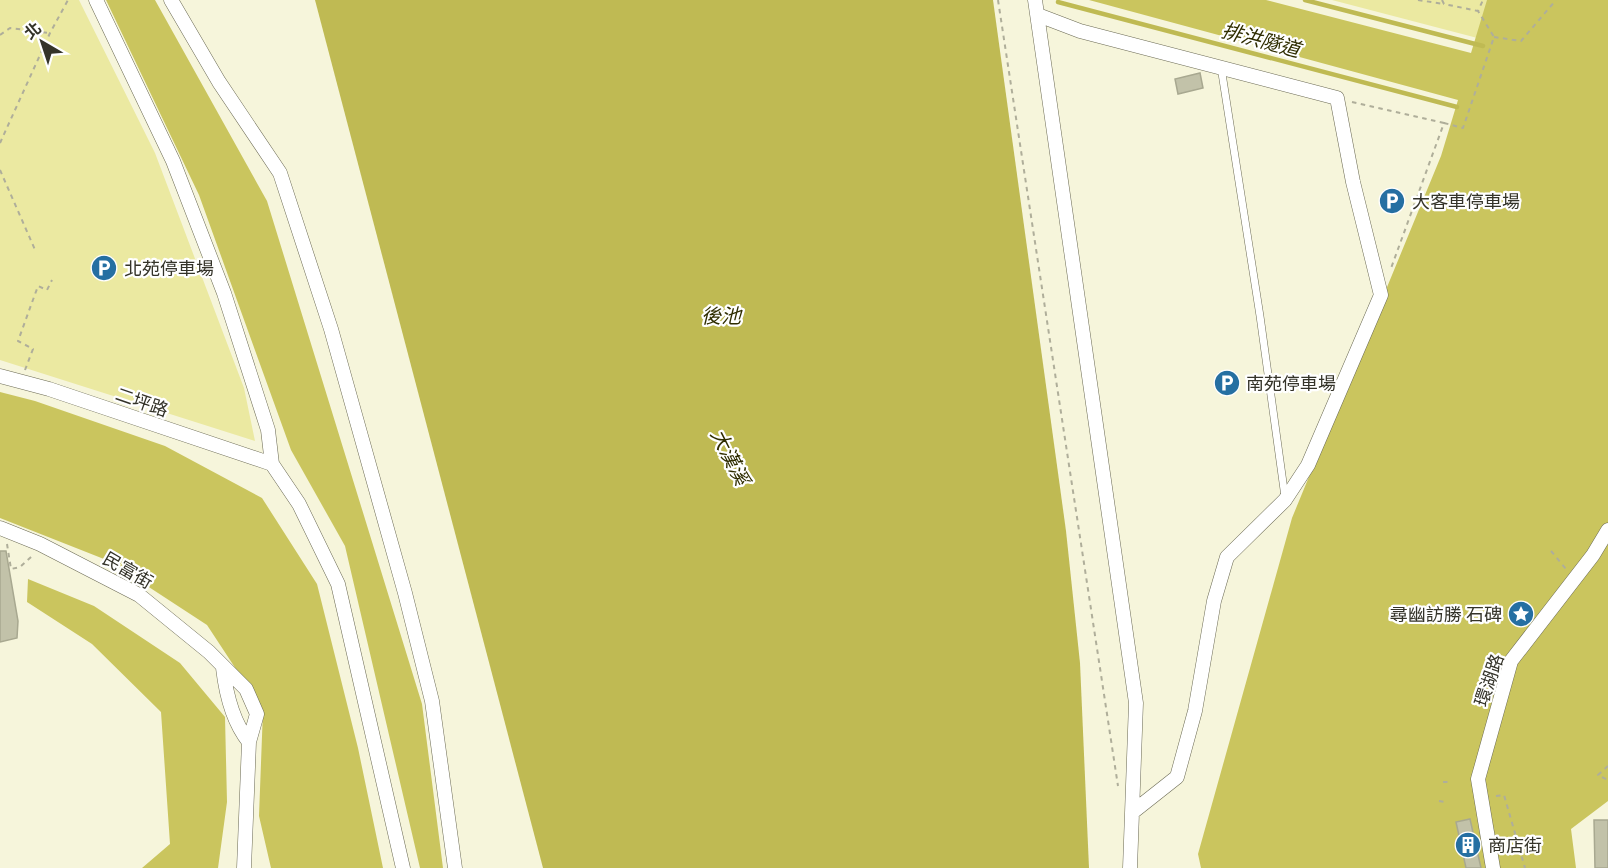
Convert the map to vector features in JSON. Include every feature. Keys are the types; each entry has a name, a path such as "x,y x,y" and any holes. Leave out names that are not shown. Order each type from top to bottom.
{"street":[{"path":"96,0 173,161 224,293 268,430 272,464 299,504 338,584 403,868"},
{"path":"171,0 219,82 280,173 331,329 405,593 432,702 455,868"},
{"path":"1035,0 1136,703 1134,811 1130,868"},
{"path":"1038,15 1080,31 1337,98 1353,182 1381,295 1308,465 1285,500 1227,557 1214,601 1195,711 1177,777 1134,811"},
{"name":"二坪路","path":"0,376 49,389 272,464"},
{"name":"民富街","path":"2,529 40,544 139,595 197,640 246,689 258,714 249,742 247,865"},
{"name":"環湖路","path":"1493,868 1478,779 1511,661 1593,555 1608,530"},
{"name":"民富街","path":"223,668 225,691 241,731 249,742"}],"lane":[{"path":"1221,67 1260,316 1285,500"}],"path":[{"path":"0,143 50,33 68,0"},
{"path":"998,0 1119,793"},
{"path":"1418,0 1479,11 1494,36 1521,41 1556,0"},
{"path":"1442,0 1444,4"},
{"path":"1479,11 1483,0"},
{"path":"0,35 10,28 50,33"},
{"path":"1337,98 1463,128 1494,36"},
{"path":"1389,274 1444,123"},
{"path":"0,170 36,252"},
{"path":"27,365 33,349 18,341 38,286 47,290 52,280"},
{"path":"2,529 11,569 20,567 31,558 40,544"},
{"path":"1551,551 1575,577"},
{"path":"1608,766 1598,775 1608,780"},
{"path":"1443,782 1450,782"},
{"path":"1481,800 1504,795 1524,868"},
{"path":"1439,801 1446,802"}],"shaded area":[{"path":"0,0 79,0 155,153 244,388 255,441 0,360"},
{"path":"106,0 155,0 267,201 422,704 443,868 420,868 345,546 291,450 199,195"},
{"path":"1089,0 1266,0 1471,53 1487,0 1608,0 1608,801 1571,829 1576,868 1201,868 1198,854 1292,518 1441,156 1458,100"},
{"path":"1332,0 1522,0 1508,46"},
{"path":"0,392 35,401 165,446 262,498 317,584 358,748 383,868 271,868 259,816 263,710 207,625 109,561 0,518"},
{"path":"28,579 94,606 180,663 225,717 227,802 218,868 142,868 170,844 161,712 92,644 27,602"}],"water":[{"name":"後池","path":"315,0 993,0 1066,531 1080,663 1089,868 543,868"}],"building":[{"path":"1200,73 1203,88 1178,94 1175,79"},
{"path":"0,551 6,551 18,621 17,638 0,642"},
{"name":"商店街","path":"1470,819 1481,868 1466,868 1456,822"},
{"path":"1594,820 1608,820 1608,868 1595,868"}],"waterway":[{"name":"排洪隧道","path":"1305,0 1483,46"},
{"name":"排洪隧道","path":"1058,2 1457,107"}],"place":[{"name":"大客車停車場","path":"1392,201"},
{"name":"北苑停車場","path":"104,268"},
{"name":"南苑停車場","path":"1227,383"},
{"name":"尋幽訪勝 石碑","path":"1521,614"},
{"name":"商店街","path":"1468,845"}],"water label":[{"name":"大漢溪","path":"730,457"}]}
